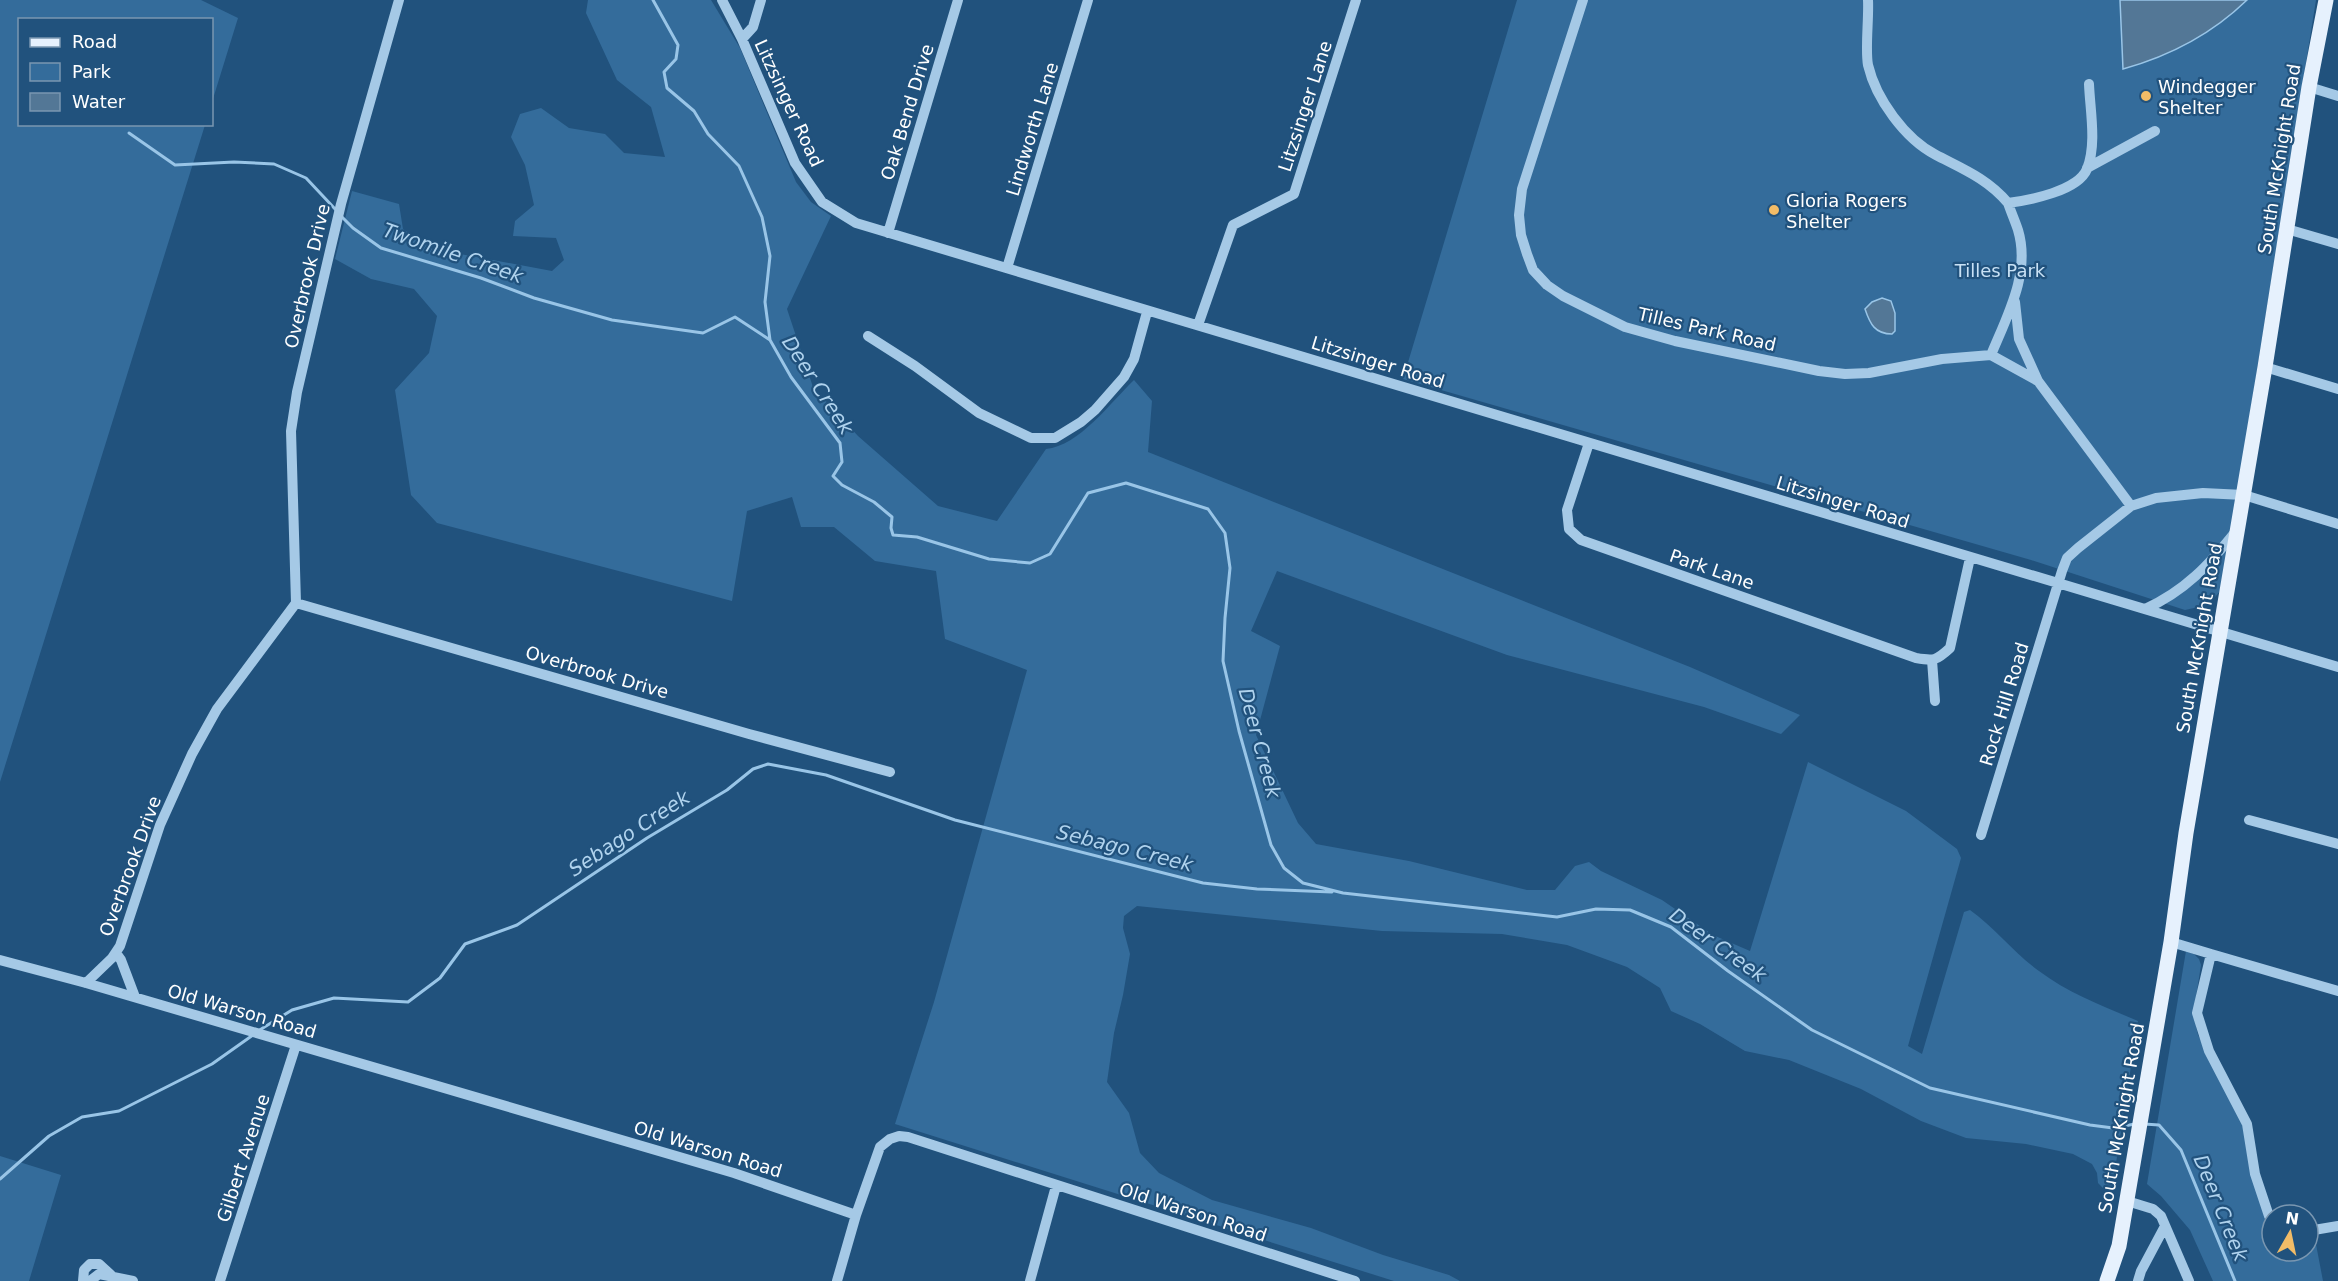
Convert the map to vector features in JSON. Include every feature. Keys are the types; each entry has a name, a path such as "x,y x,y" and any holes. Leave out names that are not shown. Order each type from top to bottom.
{"main road":[{"name":"South McKnight Road","path":"2107,1281 2120,1246 2171,942 2186,833 2288,229 2308,87 2326,0"}],"street":[{"name":"Overbrook Drive","path":"86,983 120,946 160,825 192,754 218,709 296,603 291,431 297,392 334,228 399,0"},
{"name":"Litzsinger Road","path":"722,0 742,39 795,163 822,202 856,223 2338,667"},
{"path":"742,39 753,27 761,0"},
{"name":"Oak Bend Drive","path":"888,233 958,0"},
{"name":"Lindworth Lane","path":"1007,268 1088,0"},
{"name":"Litzsinger Lane","path":"1198,325 1233,225 1294,194 1356,0"},
{"name":"Tilles Park Road","path":"1583,0 1522,189 1519,215 1521,235 1533,270 1547,285 1563,296 1625,327 1675,341 1820,371 1845,374 1869,373 1942,359 1991,355"},
{"path":"1868,0 1868,64 1882,99 1906,134 1930,152 1986,181 2008,203 2019,231 2022,262 2015,298 1991,355 2038,381"},
{"path":"2087,168 2091,147 2089,84"},
{"path":"2308,87 2338,96"},
{"path":"2008,203 2022,201 2074,183 2087,168 2155,131"},
{"path":"2288,229 2338,244"},
{"path":"2015,298 2019,339 2038,381 2131,506"},
{"path":"868,336 915,366 978,413 1031,438 1054,438 1088,416 1124,377 1134,359 1148,312"},
{"path":"2265,367 2338,389"},
{"name":"Park Lane","path":"1589,443 1567,510 1564,531 1585,542 1905,654 1932,660"},
{"path":"2059,583 2067,558 2131,506 2175,495 2203,493 2244,495 2338,524"},
{"path":"2145,609 2192,581 2208,566 2238,529"},
{"path":"1935,701 1932,660 1950,648 1970,558"},
{"name":"Rock Hill Road","path":"1981,835 2059,583"},
{"name":"Overbrook Drive","path":"296,603 749,734 890,772"},
{"path":"2250,820 2338,844"},
{"path":"2171,942 2338,991"},
{"path":"116,952 135,997"},
{"path":"2211,954 2197,1013 2209,1050 2247,1124 2255,1174 2265,1203"},
{"name":"Old Warson Road","path":"0,960 135,997 734,1173 856,1215 880,1147 890,1139 899,1136 908,1137 1355,1281"},
{"name":"Gilbert Avenue","path":"220,1281 296,1045"},
{"path":"1030,1281 1056,1186"},
{"path":"2127,1201 2153,1209 2161,1216 2188,1281"},
{"path":"837,1281 856,1215"},
{"path":"2138,1281 2165,1226"},
{"path":"2320,1229 2338,1226"},
{"path":"83,1281 84,1269 90,1264 99,1264 109,1274"},
{"path":"90,1281 99,1274 109,1274 133,1281"}],"green space":[{"path":"0,0 201,0 238,18 213,99 213,18 18,18 18,126 205,126 0,782"},
{"path":"588,0 711,0 740,48 796,182 811,202 831,216 787,309 813,387 858,436 938,506 997,521 1046,449 1058,446 1082,432 1134,380 1152,401 1148,452 1690,667 1800,715 1781,734 1704,707 1507,655 1277,571 1251,631 1280,646 1256,735 1298,823 1316,844 1409,861 1527,890 1555,890 1575,866 1589,862 1601,871 1662,900 1713,935 1750,951 1808,762 1906,811 1957,849 1961,858 1908,1046 1922,1054 1964,912 1970,910 2050,979 2087,999 2138,1021 2112,1189 2104,1189 2098,1183 2097,1173 2092,1164 2073,1154 2026,1144 1966,1138 1921,1121 1861,1089 1789,1060 1745,1051 1700,1024 1671,1011 1660,988 1627,967 1567,945 1502,934 1382,931 1137,906 1124,916 1123,928 1130,954 1107,1082 1129,1113 1140,1153 1159,1173 1212,1200 1311,1228 1383,1255 1449,1275 1460,1281 1394,1281 895,1124 934,1002 1027,670 945,639 936,571 875,561 834,527 801,527 792,497 747,511 732,601 437,523 411,495 395,390 429,353 437,316 414,289 371,279 335,259 352,191 399,204 403,229 433,249 552,271 564,260 556,238 513,236 515,221 534,205 525,165 511,137 520,114 541,108 569,128 605,134 624,153 665,157 651,107 617,80 586,13"},
{"name":"Tilles Park","path":"1517,0 2316,0 2222,589 2208,605 2185,610 2031,560 1403,379"},
{"path":"2186,951 2194,954 2201,965 2196,997 2198,1035 2241,1119 2262,1203 2260,1203 2260,1263 2320,1263 2323,1281 2213,1281 2190,1230 2161,1196 2147,1184"},
{"path":"0,1156 61,1175 29,1281 0,1281"}],"water":[{"path":"2120,0 2247,0 2234,12 2190,42 2157,58 2123,69"},
{"path":"1882,298 1891,301 1895,313 1895,331 1892,334 1877,330 1865,309 1872,302"}],"waterway":[{"name":"Deer Creek","path":"653,0 678,45 676,59 664,72 667,88 694,111 708,134 739,166 762,217 770,256 765,302 770,340 791,377 840,443 842,462 833,476 842,485 874,502 892,517 893,535 917,537 989,559 1030,563 1050,554 1088,493 1126,483 1208,509 1225,533 1230,568 1223,661 1239,731 1271,845 1284,868 1303,883 1343,893 1557,917 1596,909 1630,910 1671,927 1728,971 1812,1030 1930,1088 2090,1125 2113,1128 2135,1124"},
{"name":"Twomile Creek","path":"129,133 175,165 234,162 274,164 306,178 336,210"},
{"name":"Twomile Creek","path":"340,215 353,228 381,248 481,278 534,298 612,320 703,333 735,317 770,340"},
{"name":"Sebago Creek","path":"258,1031 292,1010 334,998 408,1002 440,978 465,944 517,925 647,838 727,790 753,769 768,764 826,775 955,820 1203,883 1257,889 1332,892"},
{"name":"Sebago Creek","path":"0,1179 49,1136 82,1117 119,1111 212,1064 253,1035"},
{"name":"Deer Creek","path":"2144,1124 2159,1125 2181,1150 2235,1281"}],"place":[{"name":"Windegger Shelter","path":"2146,96"},
{"name":"Gloria Rogers Shelter","path":"1774,210"}]}
